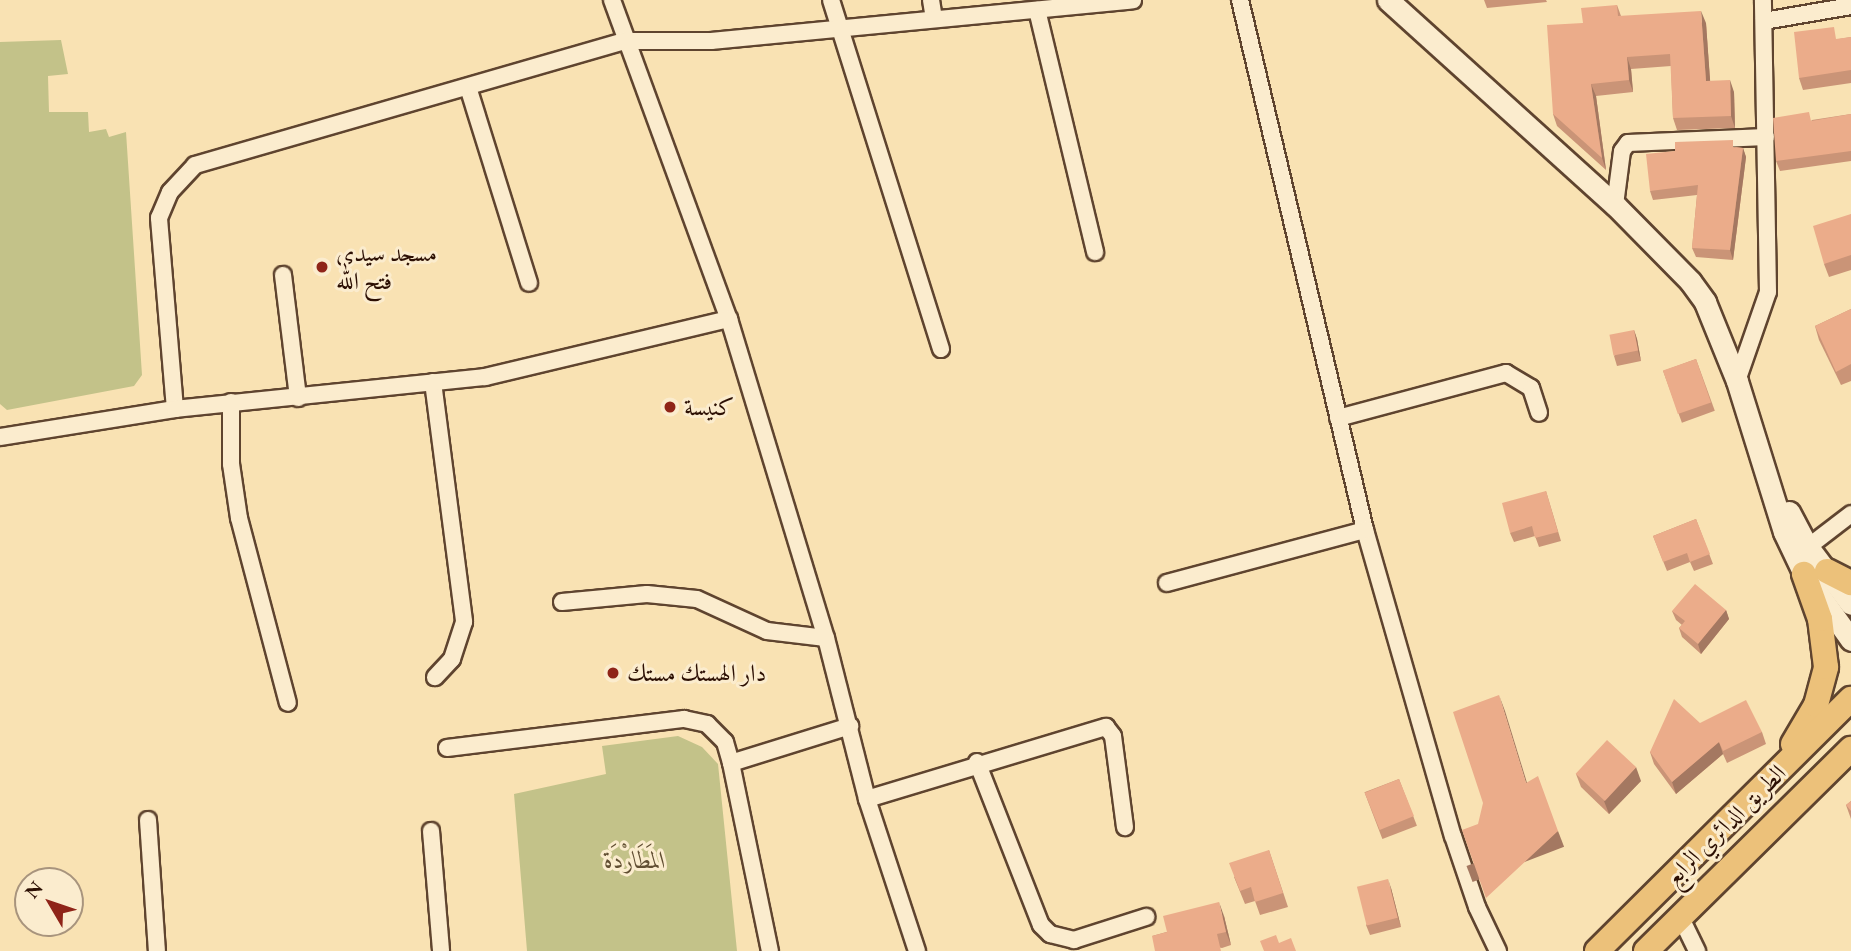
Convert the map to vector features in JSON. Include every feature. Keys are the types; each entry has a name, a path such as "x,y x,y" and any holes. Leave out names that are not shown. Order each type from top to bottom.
{"main road":[{"path":"1772,778 1816,705 1826,667 1815,572 1851,583"},
{"name":"الطريق الدائري الرابع","path":"1597,951 1851,699"},
{"name":"الطريق الدائري الرابع","path":"1646,951 1851,749"}],"street":[{"path":"612,0 729,319 826,638 867,799 917,951"},
{"path":"831,0 941,349"},
{"path":"931,0 934,19"},
{"path":"175,409 159,218 178,180 195,165 626,41 711,41 1133,0"},
{"path":"1240,0 1365,530 1452,836 1477,908 1498,951"},
{"path":"1388,0 1615,205 1676,265 1705,302 1737,381 1772,488 1774,506 1815,572 1851,640"},
{"path":"1737,381 1768,292 1763,0"},
{"path":"1764,21 1851,6"},
{"path":"1037,10 1095,252"},
{"path":"468,87 529,284"},
{"path":"1615,205 1622,151 1628,143 1766,137"},
{"path":"283,275 298,398"},
{"path":"0,438 175,409 485,377 729,319"},
{"path":"1338,418 1506,373 1531,388 1539,413"},
{"path":"433,382 464,622 452,659 435,677"},
{"path":"231,402 231,464 239,519 288,703"},
{"path":"1772,488 1784,500 1808,547 1815,572 1851,604"},
{"path":"1808,547 1851,514"},
{"path":"1167,583 1365,530"},
{"path":"562,602 647,594 697,599 767,631 826,638"},
{"path":"447,748 684,719 707,724 725,742 731,763 770,951"},
{"path":"731,763 850,726"},
{"path":"867,799 977,762 1106,727 1113,736 1125,827"},
{"path":"977,762 1041,926 1050,934 1074,940 1146,918"},
{"path":"148,820 157,951"},
{"path":"431,831 441,951"},
{"path":"1680,916 1697,951"}],"green space":[{"path":"61,40 68,74 48,76 49,112 88,112 89,132 106,129 109,137 126,132 142,375 134,386 7,410 0,404 0,42"},
{"name":"المَطَارْدَة","path":"678,736 702,747 718,764 737,951 527,951 514,794 606,774 602,746"}],"building":[{"path":"1617,5 1618,16 1701,11 1706,81 1730,80 1731,116 1673,118 1670,54 1627,57 1629,80 1591,84 1602,158 1553,114 1547,25 1583,23 1581,8"},
{"path":"1834,27 1836,39 1851,37 1851,70 1799,78 1794,32"},
{"path":"1809,112 1811,121 1851,114 1851,151 1776,161 1773,118"},
{"path":"1733,140 1733,147 1743,148 1730,250 1692,248 1698,185 1650,191 1646,154 1675,151 1675,142"},
{"path":"1851,214 1851,255 1824,264 1813,226"},
{"path":"1851,309 1851,364 1836,372 1815,326"},
{"path":"1634,330 1638,351 1613,355 1609,335"},
{"path":"1696,359 1711,402 1678,414 1663,370"},
{"path":"1546,491 1558,532 1535,538 1532,526 1510,533 1502,503"},
{"path":"1696,519 1710,554 1690,562 1687,553 1663,562 1653,536"},
{"path":"1695,584 1726,610 1698,644 1679,628 1685,621 1672,611"},
{"path":"1499,695 1526,783 1538,776 1558,831 1486,898 1462,830 1478,824 1483,803 1453,712"},
{"path":"1674,699 1700,723 1746,700 1762,732 1723,751 1719,742 1672,782 1650,752"},
{"path":"1607,740 1636,767 1605,801 1576,774"},
{"path":"1399,779 1414,816 1380,830 1365,793"},
{"path":"1269,850 1283,893 1255,902 1251,887 1240,891 1229,863"},
{"path":"1388,879 1398,918 1367,926 1357,887"},
{"path":"1219,902 1226,932 1217,934 1221,951 1155,951 1152,936 1167,932 1163,916"},
{"path":"1276,935 1279,943 1291,938 1296,951 1264,951 1260,941"}],"place":[{"name":"مسجد سيدي فتح الله","path":"322,267"},
{"name":"كنيسة","path":"670,407"},
{"name":"دار الهستك مستك","path":"613,673"}]}
